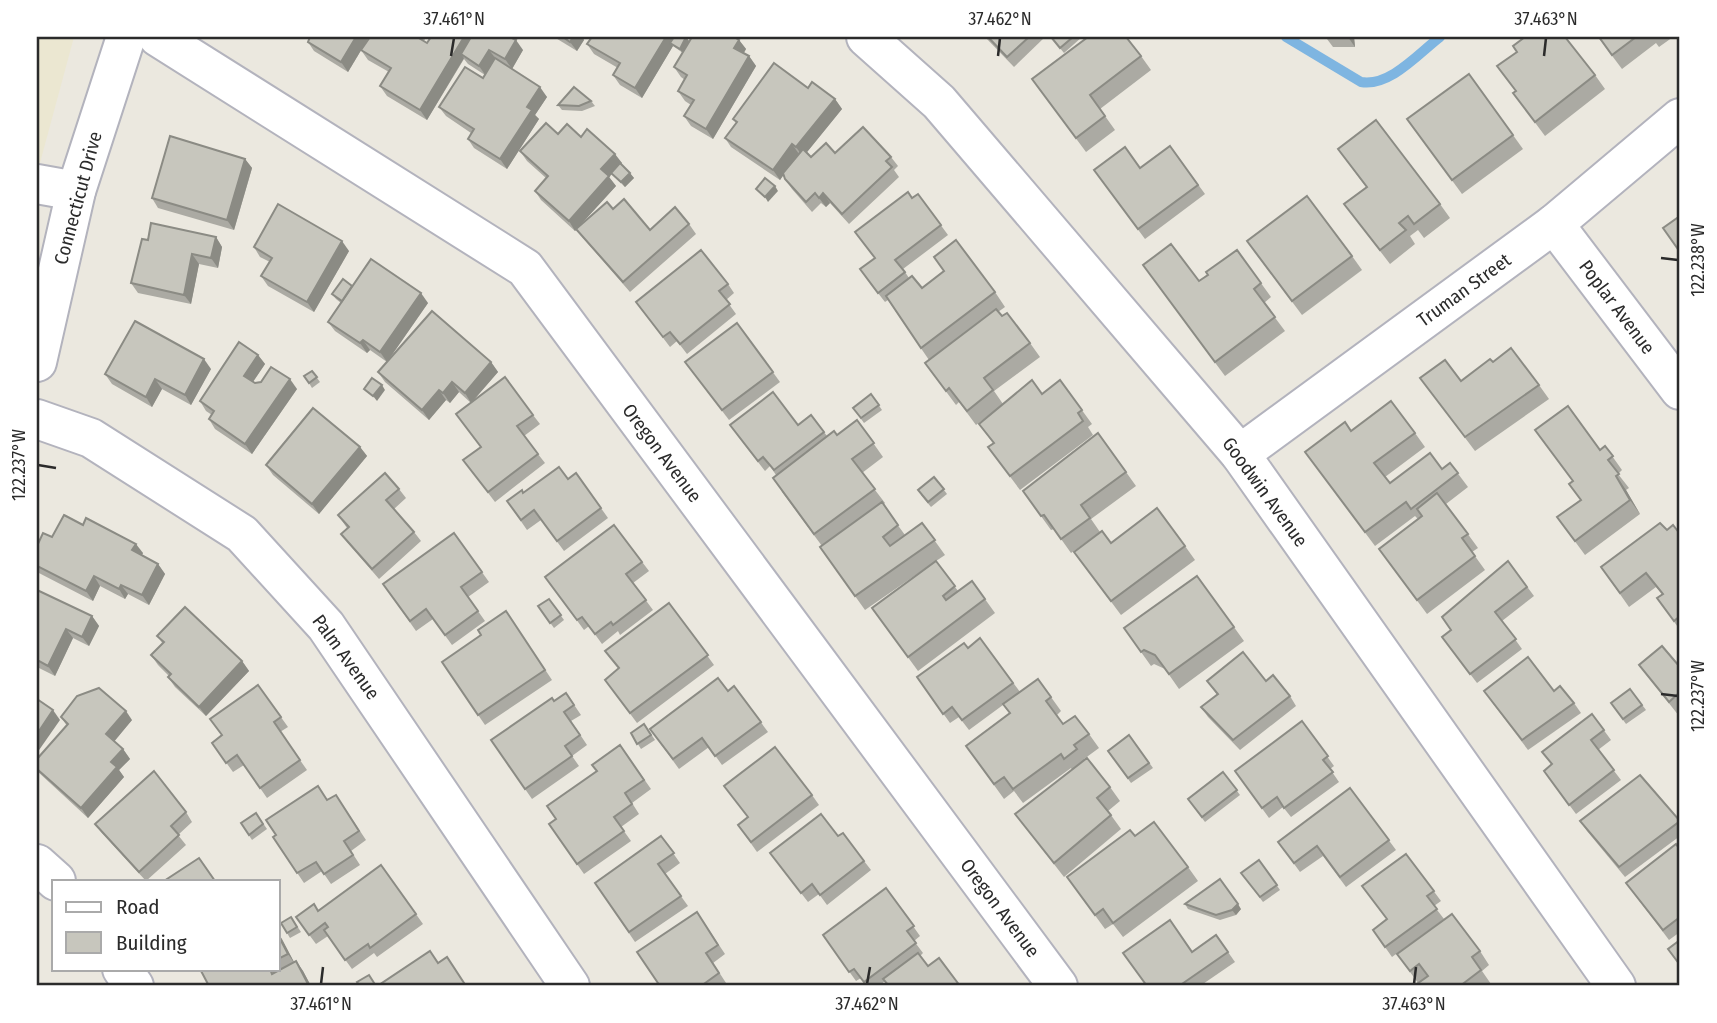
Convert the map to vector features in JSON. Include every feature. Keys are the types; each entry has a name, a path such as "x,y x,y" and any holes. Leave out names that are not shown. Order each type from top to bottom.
{"street":[{"name":"Connecticut Drive","path":"37,362 76,191 126,37"},
{"name":"Oregon Avenue","path":"158,37 525,268 1058,986"},
{"name":"Goodwin Avenue","path":"866,37 939,102 1240,454 1616,986"},
{"name":"Truman Street","path":"1240,454 1554,224 1680,118"},
{"path":"37,184 76,191"},
{"name":"Poplar Avenue","path":"1554,224 1680,390"},
{"name":"Palm Avenue","path":"37,419 91,439 242,534 327,626 570,986"},
{"path":"37,864 55,880"},
{"path":"123,970 134,986"}],"shaded area":[{"path":"37,37 74,37 37,174"}],"building":[{"path":"310,37 356,37 341,62 308,42"},
{"path":"370,37 417,37 427,43 431,37 464,37 420,110 380,86 391,68 361,50"},
{"path":"471,37 510,37 516,40 505,59 489,50 479,66 461,54"},
{"path":"592,37 666,37 635,88 613,75 620,63 587,44"},
{"path":"674,37 686,37 680,49 670,43"},
{"path":"692,37 734,37 739,40 734,48 749,56 706,129 684,116 694,100 678,91 687,75 674,67"},
{"path":"988,37 1029,37 1007,57"},
{"path":"1051,37 1073,37 1060,48"},
{"path":"1088,37 1126,37 1141,56 1090,95 1105,116 1076,138 1032,79"},
{"path":"1525,37 1565,37 1595,75 1535,122 1497,66 1517,52 1513,46"},
{"path":"1599,37 1636,37 1612,55"},
{"path":"495,58 540,87 527,107 532,110 500,159 468,139 474,129 439,107 465,67 483,78"},
{"path":"774,63 808,88 812,82 835,99 796,147 792,144 773,170 725,138 737,122 733,119"},
{"path":"1469,74 1513,135 1452,180 1407,119"},
{"path":"574,87 591,101 579,106 558,105"},
{"path":"1376,120 1440,204 1414,224 1408,216 1399,223 1406,230 1380,250 1344,204 1367,187 1338,149"},
{"path":"546,123 558,134 567,124 581,137 587,129 615,154 601,169 609,176 569,221 535,191 548,176 520,151"},
{"path":"863,127 891,157 886,161 892,167 842,214 823,193 819,198 815,193 806,202 785,179 783,173 803,149 811,157 826,143 835,153"},
{"path":"170,136 245,159 227,220 152,198"},
{"path":"1170,146 1198,185 1138,229 1094,170 1125,147 1140,168"},
{"path":"620,163 630,173 621,182 611,173"},
{"path":"765,178 775,186 765,197 756,189"},
{"path":"908,192 912,198 918,194 941,225 895,260 905,272 878,293 860,269 875,258 855,232"},
{"path":"1307,196 1352,256 1292,301 1247,241"},
{"path":"624,199 650,230 675,207 689,224 623,282 576,229 607,202 613,209"},
{"path":"278,204 342,241 307,302 261,276 272,258 254,247"},
{"path":"1680,216 1680,252 1663,228"},
{"path":"151,223 216,237 211,258 192,254 184,295 131,283 142,239 148,240"},
{"path":"956,240 995,292 921,348 886,296 912,276 922,288 944,271 934,257"},
{"path":"1171,244 1199,281 1208,275 1206,272 1237,250 1261,283 1254,289 1275,317 1215,362 1143,265"},
{"path":"701,250 728,284 719,291 730,304 680,344 670,332 663,337 636,302"},
{"path":"371,259 421,293 380,352 363,340 360,343 328,322"},
{"path":"343,279 352,286 342,301 332,294"},
{"path":"996,309 1002,316 1007,313 1030,343 984,378 993,390 967,411 949,388 946,391 925,363"},
{"path":"432,311 491,362 465,393 452,382 443,393 439,390 422,410 378,372"},
{"path":"135,321 204,359 185,395 155,379 146,397 105,374"},
{"path":"737,323 773,372 722,410 685,362"},
{"path":"239,342 258,355 244,376 255,383 261,382 271,367 290,379 245,444 209,419 214,411 200,401"},
{"path":"1511,348 1539,385 1465,437 1420,378 1445,360 1461,381 1490,359 1493,362"},
{"path":"312,371 317,377 309,383 304,376"},
{"path":"505,377 533,415 517,426 538,454 488,492 463,460 481,447 456,414"},
{"path":"372,378 382,385 373,396 364,389"},
{"path":"1032,380 1042,394 1060,380 1082,410 1078,413 1083,421 1010,476 988,447 994,443 979,424"},
{"path":"773,392 798,425 811,415 824,432 774,470 763,457 758,461 730,425"},
{"path":"871,394 879,405 861,418 853,408"},
{"path":"1391,401 1415,433 1374,463 1390,483 1430,453 1442,469 1450,463 1458,473 1411,509 1406,502 1365,532 1305,452 1345,422 1351,431"},
{"path":"1568,406 1600,450 1605,446 1613,456 1608,460 1619,474 1616,476 1630,500 1575,541 1557,517 1581,500 1569,484 1573,481 1535,430"},
{"path":"313,408 360,447 312,504 266,465"},
{"path":"857,420 874,443 852,459 875,489 814,534 773,478 834,431 837,435"},
{"path":"1098,433 1126,472 1081,505 1090,518 1061,539 1023,491"},
{"path":"559,467 568,479 576,473 601,508 557,541 534,510 521,520 507,501"},
{"path":"385,473 399,489 386,500 414,532 372,569 341,534 349,527 338,515"},
{"path":"934,477 944,489 928,502 918,490"},
{"path":"1437,493 1468,534 1462,538 1475,556 1417,600 1379,549 1422,516 1417,509"},
{"path":"882,502 898,525 883,537 890,546 922,523 935,540 855,596 820,547"},
{"path":"1157,508 1185,546 1111,601 1074,552 1102,531 1111,543"},
{"path":"64,515 83,525 86,518 136,544 132,550 158,564 142,595 121,585 119,589 94,576 86,591 37,566 37,546 43,533 52,537"},
{"path":"1660,523 1667,530 1673,525 1680,534 1680,616 1674,621 1657,598 1663,594 1646,573 1620,593 1601,567"},
{"path":"614,525 642,562 626,574 646,600 613,625 611,622 595,634 582,617 577,620 545,577"},
{"path":"454,533 482,572 461,587 478,611 445,635 426,609 410,621 383,584"},
{"path":"936,561 955,586 943,596 946,600 972,581 985,599 908,657 872,608"},
{"path":"1508,561 1527,587 1495,612 1516,639 1470,674 1442,637 1451,630 1442,617"},
{"path":"1197,576 1234,627 1169,674 1155,655 1144,650 1141,652 1124,628"},
{"path":"37,590 92,616 82,637 66,629 48,666 37,660"},
{"path":"549,599 561,615 550,623 538,606"},
{"path":"669,603 708,655 630,713 605,680 619,668 605,651"},
{"path":"185,607 242,661 199,707 168,677 171,674 151,655 164,642 157,636"},
{"path":"506,611 545,670 478,715 442,662 481,635 478,630"},
{"path":"980,638 1013,683 962,720 952,707 943,714 917,677 964,643 968,648"},
{"path":"1662,646 1680,665 1680,692 1669,702 1639,665"},
{"path":"1243,652 1266,681 1273,675 1290,696 1233,740 1201,707 1218,694 1207,681"},
{"path":"1528,657 1554,691 1560,686 1574,703 1522,740 1484,691"},
{"path":"718,678 728,691 734,686 761,722 715,756 702,738 673,759 650,729"},
{"path":"1038,679 1051,697 1046,701 1063,724 1075,716 1089,734 1074,745 1077,749 1064,759 1061,754 1013,789 1004,777 994,784 966,746 1010,713 1003,704"},
{"path":"258,685 281,717 274,722 300,760 260,788 237,755 226,763 212,743 222,735 210,719"},
{"path":"99,688 126,711 106,734 123,749 111,762 117,767 81,808 37,769 37,759 68,724 61,717 77,696"},
{"path":"1630,689 1642,705 1623,719 1611,703"},
{"path":"566,693 574,705 564,712 580,735 565,746 572,756 525,789 491,740 552,698 554,701"},
{"path":"37,699 53,710 37,734"},
{"path":"1592,714 1604,730 1591,740 1614,770 1569,805 1544,771 1552,764 1542,752"},
{"path":"1302,721 1328,756 1323,760 1333,772 1284,808 1277,797 1262,808 1235,771"},
{"path":"644,724 651,735 637,744 631,733"},
{"path":"1129,735 1149,763 1128,778 1108,751"},
{"path":"620,745 644,780 625,793 632,804 614,817 624,831 577,864 549,824 556,819 547,806 597,771 592,765"},
{"path":"775,747 812,795 751,842 738,825 748,817 724,786"},
{"path":"1087,758 1110,787 1097,798 1111,815 1054,863 1015,814"},
{"path":"154,771 186,812 171,826 179,835 139,872 95,824"},
{"path":"1223,772 1237,790 1202,817 1188,799"},
{"path":"1640,775 1680,821 1619,867 1580,821"},
{"path":"318,786 327,800 336,795 359,831 344,841 353,855 324,874 316,862 297,873 273,837 276,835 266,820"},
{"path":"1350,788 1389,840 1340,877 1317,846 1294,863 1278,842"},
{"path":"256,813 263,824 249,835 241,823"},
{"path":"821,814 838,836 843,833 864,861 820,895 812,884 801,893 770,853"},
{"path":"1154,822 1188,867 1113,923 1103,909 1095,915 1067,877 1130,830 1135,836"},
{"path":"661,836 674,853 658,864 681,896 629,932 595,883"},
{"path":"1676,844 1680,850 1680,917 1663,930 1626,883"},
{"path":"1406,854 1434,891 1427,896 1437,909 1385,947 1373,930 1387,919 1362,886"},
{"path":"199,858 214,880 166,880"},
{"path":"1259,860 1277,885 1260,897 1241,873"},
{"path":"381,865 416,914 370,948 368,944 345,960 324,930 328,927 325,923 309,935 296,917 314,904 318,911"},
{"path":"1220,879 1238,904 1232,910 1216,915 1185,904"},
{"path":"886,888 914,926 907,931 916,943 864,982 854,969 849,972 823,935"},
{"path":"697,912 718,945 706,953 719,973 701,986 660,986 637,952"},
{"path":"1452,914 1480,951 1472,957 1481,970 1460,986 1414,986 1428,976 1419,964 1410,971 1397,954"},
{"path":"291,917 297,927 287,933 281,923"},
{"path":"1170,920 1192,952 1216,935 1228,952 1179,986 1147,986 1123,953"},
{"path":"280,939 288,954 280,958"},
{"path":"1680,940 1680,965 1668,949"},
{"path":"430,951 438,963 447,957 466,986 379,985"},
{"path":"918,953 928,966 939,958 960,986 889,986 883,979"},
{"path":"296,961 309,986 209,986 201,970 270,970 272,974"},
{"path":"369,975 376,986 360,986 357,982"}],"waterway":[{"path":"1286,37 1361,82 1372,82 1393,74 1440,37"}]}
